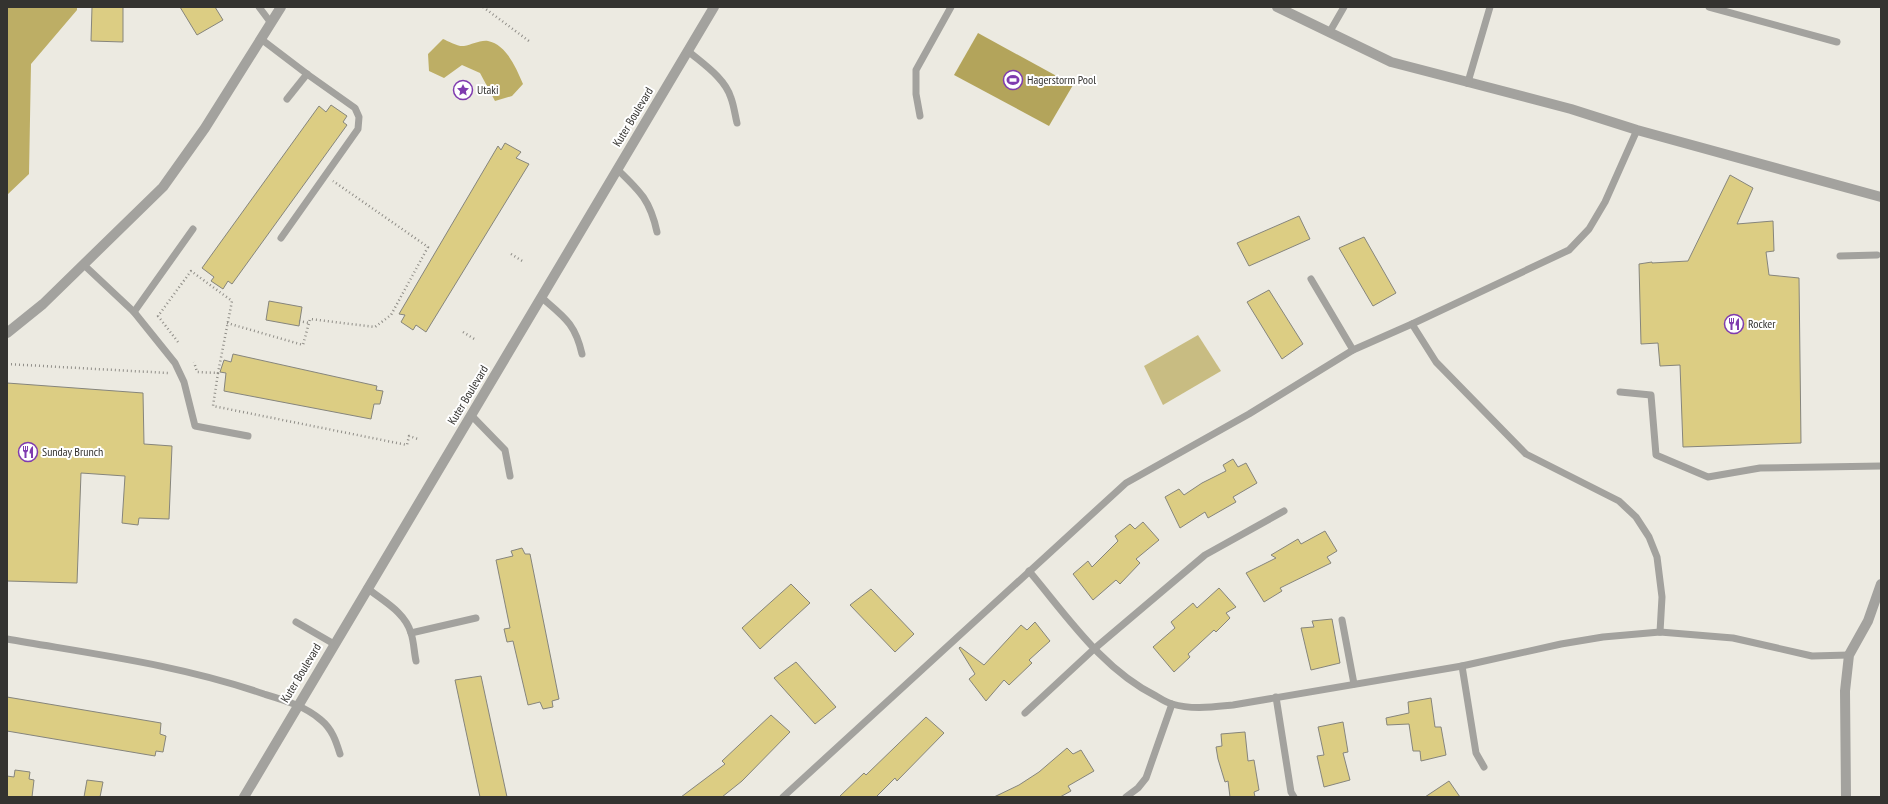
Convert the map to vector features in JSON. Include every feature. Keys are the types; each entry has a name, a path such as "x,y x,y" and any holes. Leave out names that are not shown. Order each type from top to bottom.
{"street":[{"path":"7,333 44,304 162,187 205,128 281,7"},
{"name":"Kuter Boulevard","path":"244,797 297,705 714,7"},
{"path":"1277,7 1391,62 1571,109 1637,130 1881,198"},
{"path":"1846,797 1845,691 1849,655 1868,621 1881,584"}],"lane":[{"path":"259,7 271,23"},
{"path":"920,116 916,94 916,70 951,7"},
{"path":"1329,33 1344,7"},
{"path":"1468,82 1490,7"},
{"path":"1708,7 1837,42"},
{"path":"261,39 355,108 359,117 358,129 281,238"},
{"path":"688,51 725,86 731,97 737,123"},
{"path":"287,99 307,74"},
{"path":"782,797 1126,483 1249,414 1353,350 1569,250 1589,229 1605,202 1637,130"},
{"path":"617,169 640,192 648,203 654,215 657,232"},
{"path":"134,312 193,229"},
{"path":"1840,256 1877,255"},
{"path":"84,265 134,312 175,363 184,382 195,426 248,436"},
{"path":"1311,279 1353,350"},
{"path":"541,297 566,318 574,328 582,354"},
{"path":"1412,324 1436,362 1526,454 1619,501 1636,517 1649,537 1657,557 1662,598 1660,632"},
{"path":"1620,392 1651,395 1656,455 1708,477 1760,468 1881,466"},
{"path":"471,416 505,450 510,476"},
{"path":"1025,714 1094,649 1205,555 1284,511"},
{"path":"1029,571 1094,649 1122,675 1145,691 1172,704 1199,708 1232,705 1462,666 1596,638 1660,632 1733,638 1812,656 1849,655"},
{"path":"367,588 397,611 407,622 411,633 416,661"},
{"path":"411,633 476,618"},
{"path":"1342,620 1354,684"},
{"path":"296,622 334,644"},
{"path":"7,639 170,668 230,682 297,705 322,720 335,736 340,754"},
{"path":"1462,666 1476,753 1484,767"},
{"path":"1276,697 1291,792 1294,797"},
{"path":"1126,797 1138,788 1146,778 1172,704"}],"path":[{"path":"483,7 530,41"},
{"path":"227,324 303,345 310,318 375,327 391,315 428,247 325,176"},
{"path":"511,254 524,262"},
{"path":"178,342 158,316 191,271 232,301 213,406 407,445 409,436 418,439"},
{"path":"299,321 309,323"},
{"path":"463,332 476,340"},
{"path":"194,362 197,372"},
{"path":"7,364 173,373"},
{"path":"192,373 218,374"}],"shaded area":[{"path":"7,7 77,7 77,10 31,64 29,174 7,195"},
{"name":"Hagerstorm Pool","path":"978,33 1073,85 1049,126 954,75"},
{"path":"443,39 462,46 485,41 495,43 506,52 523,84 512,96 495,101 480,73 462,65 444,78 429,71 428,54"},
{"path":"1198,335 1221,371 1163,405 1144,366"}],"building":[{"path":"92,7 123,7 123,42 91,41"},
{"path":"180,7 215,7 223,20 197,35"},
{"path":"331,105 347,116 343,122 347,125 232,284 228,281 223,289 211,281 214,277 202,268 319,106 326,112"},
{"path":"505,143 521,152 516,158 529,164 426,332 416,325 413,330 401,322 405,315 399,314 498,146 501,150"},
{"path":"1730,175 1753,188 1737,224 1773,221 1774,251 1766,252 1769,275 1799,278 1801,443 1683,447 1680,365 1660,366 1658,343 1641,344 1639,264 1652,262 1688,261"},
{"path":"1299,216 1310,239 1249,266 1237,243"},
{"path":"1364,237 1396,293 1373,306 1339,248"},
{"path":"1269,290 1303,344 1282,359 1247,302"},
{"path":"269,301 302,307 299,326 266,320"},
{"path":"233,354 377,386 376,390 383,391 380,404 374,404 371,419 224,391 226,373 220,372 224,360 231,362"},
{"path":"7,383 143,393 144,444 172,446 169,519 139,518 138,525 122,523 125,476 81,473 77,583 7,581"},
{"path":"1233,459 1238,467 1246,463 1257,483 1233,497 1236,502 1208,518 1205,512 1180,528 1165,497 1179,489 1184,495 1202,483 1226,471 1223,465"},
{"path":"1143,522 1159,540 1136,559 1140,563 1120,584 1116,580 1093,600 1073,574 1088,561 1092,567 1118,541 1115,536 1130,524 1135,529"},
{"path":"1325,531 1337,551 1327,557 1331,563 1280,588 1282,591 1264,602 1246,573 1276,558 1271,555 1298,539 1301,544"},
{"path":"522,548 525,554 530,554 559,699 552,701 553,707 543,709 540,702 528,705 513,641 507,642 504,629 510,628 496,560 513,556 511,551"},
{"path":"791,584 810,603 760,649 742,628"},
{"path":"1219,588 1236,607 1226,613 1230,618 1216,632 1214,630 1188,654 1190,657 1174,672 1153,647 1175,628 1171,622 1193,603 1197,608"},
{"path":"871,589 914,634 895,652 850,605"},
{"path":"1332,619 1340,663 1311,670 1301,628 1314,627 1312,621"},
{"path":"1035,622 1050,641 1029,660 1032,663 1009,685 1004,680 986,701 969,679 975,674 959,648 960,647 984,665 1021,625 1027,630"},
{"path":"796,662 836,707 815,724 774,678"},
{"path":"481,676 507,797 480,797 455,680"},
{"path":"7,697 161,723 160,734 166,736 163,752 156,751 155,756 7,731"},
{"path":"1431,698 1435,727 1441,727 1446,755 1421,761 1420,751 1413,751 1409,724 1387,725 1386,718 1409,713 1408,702"},
{"path":"771,715 790,732 742,781 722,797 681,797 725,764 722,761"},
{"path":"926,717 944,733 897,781 895,778 876,797 839,797 864,773 866,775"},
{"path":"1343,722 1348,752 1343,753 1350,780 1324,787 1317,756 1324,755 1318,727"},
{"path":"1245,732 1248,761 1254,760 1259,790 1254,792 1255,797 1230,797 1228,781 1225,782 1216,747 1222,746 1221,734"},
{"path":"1067,748 1073,754 1081,750 1094,771 1068,786 1071,791 1060,797 994,797 1019,785 1039,772"},
{"path":"15,770 30,772 29,779 34,780 32,797 7,797 7,776 14,777"},
{"path":"87,780 103,782 100,797 84,797"},
{"path":"1449,781 1460,797 1425,797"}],"place":[{"name":"Hagerstorm Pool","path":"1013,80"},
{"name":"Utaki","path":"463,90"},
{"name":"Rocker","path":"1734,324"},
{"name":"Sunday Brunch","path":"28,452"}]}
